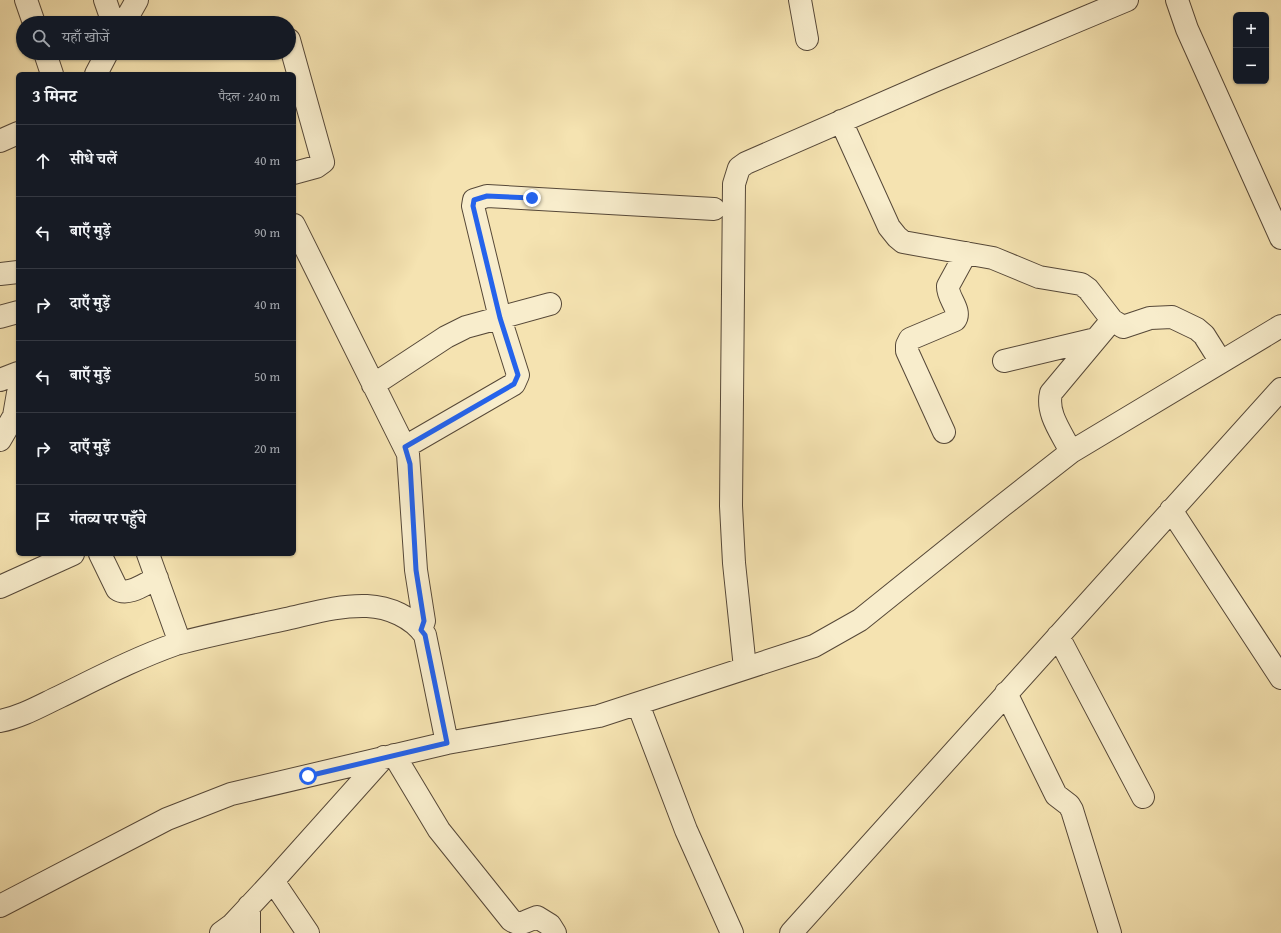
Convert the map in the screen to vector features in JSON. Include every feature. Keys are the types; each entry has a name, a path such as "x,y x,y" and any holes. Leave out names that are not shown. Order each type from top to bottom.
{"street":[{"path":"26,0 32,16"},
{"path":"105,0 111,16"},
{"path":"128,16 137,0"},
{"path":"800,0 807,39"},
{"path":"746,668 734,563 731,506 734,184 740,168 746,163 841,121 1127,0"},
{"path":"1177,0 1187,29 1281,238"},
{"path":"47,60 51,72"},
{"path":"295,60 323,162 316,167 296,172"},
{"path":"841,121 889,227 903,242 1002,261 1039,277 1081,284 1088,288 1112,320 1123,327 1150,318 1172,317 1198,329 1204,334 1221,362"},
{"path":"0,141 16,134"},
{"path":"405,447 514,384 517,380 518,375 500,318 473,206 474,200 478,197 487,196 714,209"},
{"path":"296,229 405,447 410,464 416,570 424,621 421,630"},
{"path":"944,432 907,351 907,345 910,339 955,320 958,316 948,292 948,286 966,253"},
{"path":"0,274 16,272"},
{"path":"373,385 456,331 550,304"},
{"path":"0,317 16,313"},
{"path":"1072,452 1051,412 1049,402 1051,393 1112,320"},
{"path":"0,906 167,819 231,794 447,743 599,716 814,646 860,620 1072,452 1281,326"},
{"path":"1004,360 1096,340"},
{"path":"0,380 16,374"},
{"path":"791,933 1281,388"},
{"path":"0,440 14,416 16,404"},
{"path":"1171,510 1281,678"},
{"path":"0,586 68,556"},
{"path":"101,556 117,589 121,592 127,592 157,578"},
{"path":"149,556 180,643"},
{"path":"0,721 10,719 35,709 154,652 180,643 338,608 368,606 387,610 404,617 425,635 447,743"},
{"path":"1058,636 1143,797"},
{"path":"1006,693 1056,795 1061,801 1069,805 1072,810 1110,933"},
{"path":"638,704 686,830 732,933"},
{"path":"221,933 273,881 389,756"},
{"path":"389,756 439,830 511,920 516,924 522,924 537,917 550,925 555,933"},
{"path":"273,881 308,933"},
{"path":"249,906 249,933"}],"route":[{"path":"308,776 447,743 425,635 421,630 424,621 416,570 410,464 405,447 514,384 517,380 518,375 500,318 473,206 474,200 478,197 532,198"}]}
